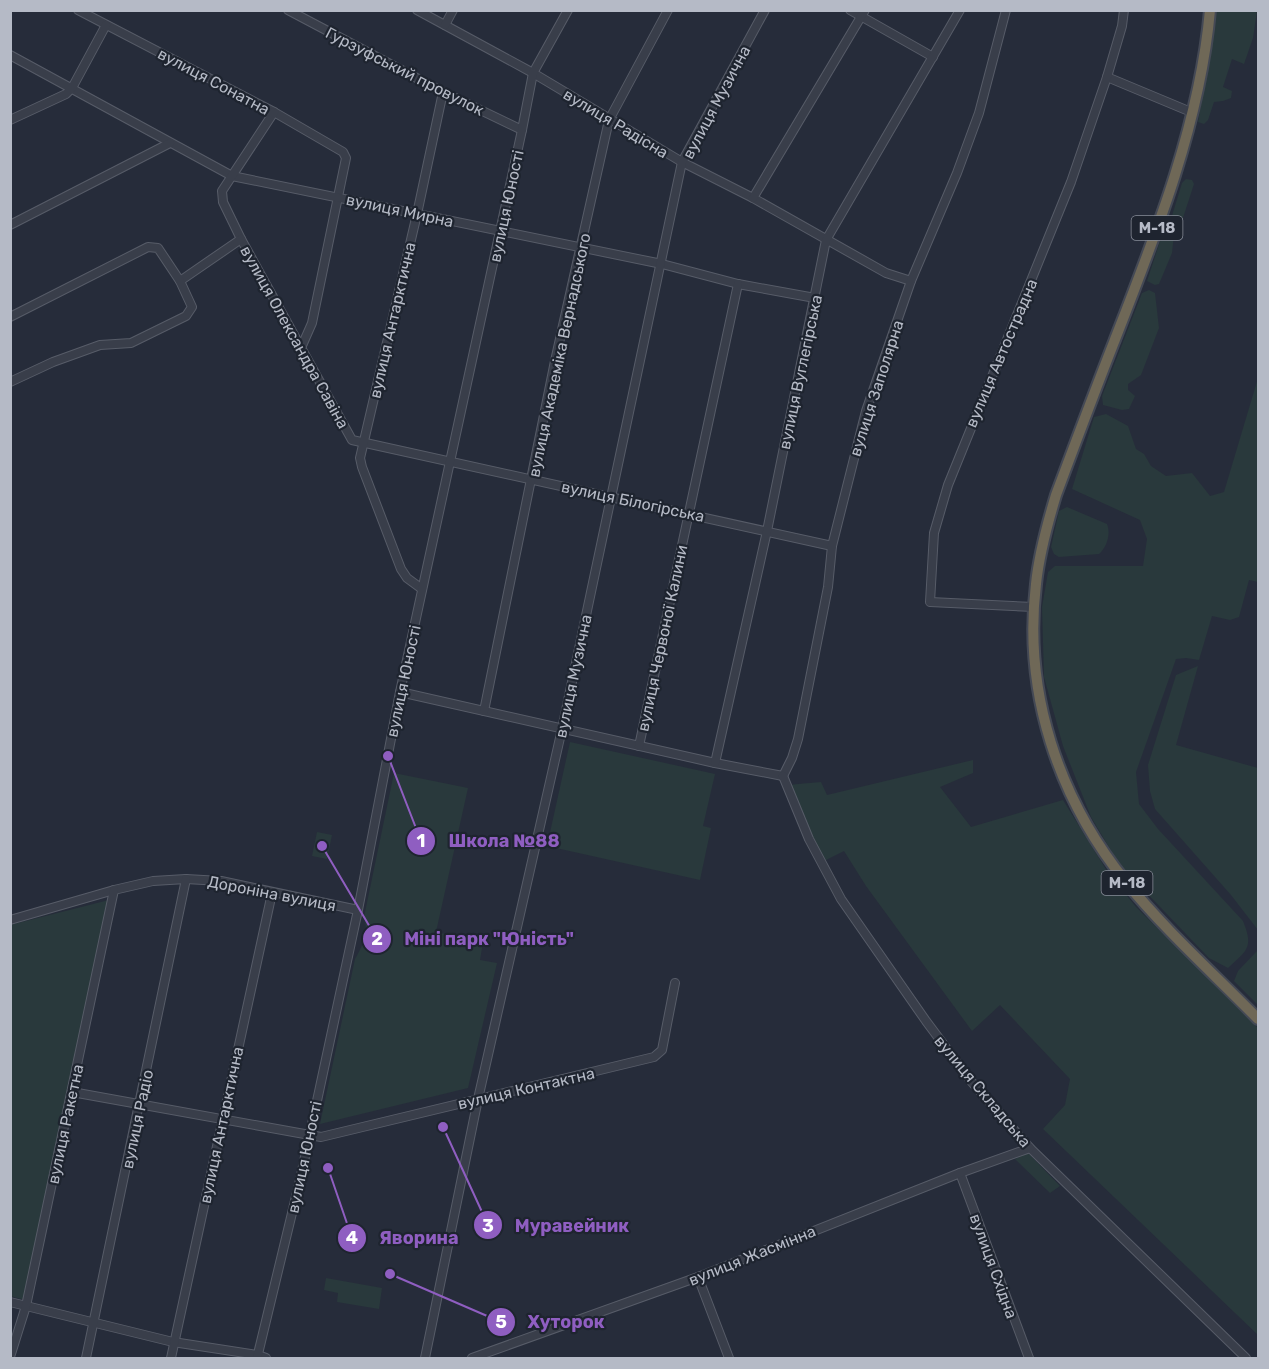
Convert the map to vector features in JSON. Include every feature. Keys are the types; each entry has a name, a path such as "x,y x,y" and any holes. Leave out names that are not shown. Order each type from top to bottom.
{"highway":[{"name":"М-18","path":"1210,10 1201,71 1178,168 1137,285 1056,495 1039,561 1034,607 1035,668 1044,716 1068,789 1080,814 1110,860 1150,910 1258,1019"}],"street":[{"name":"вулиця Сонатна","path":"78,10 337,147 346,158 339,197"},
{"name":"Гурзуфський провулок","path":"288,10 443,92 522,130"},
{"name":"вулиця Радісна","path":"417,10 533,73 682,162 753,198 886,273 911,281"},
{"path":"444,25 453,10"},
{"name":"вулиця Юності","path":"261,1357 358,910 400,693 533,73 568,10"},
{"name":"вулиця Академіка Вернадського","path":"484,711 555,361 609,120 668,10"},
{"name":"вулиця Музична","path":"424,1359 478,1099 562,729 682,162 765,10"},
{"path":"850,10 863,14 933,57"},
{"name":"вулиця Вуглегірська","path":"715,763 767,531 826,240 960,10"},
{"name":"вулиця Заполярна","path":"783,776 792,758 803,716 828,587 832,546 866,411 911,281 957,173 979,113 1006,10"},
{"name":"вулиця Автострадна","path":"1034,607 930,602 934,533 948,485 972,423 1071,182 1107,77 1122,26 1124,10"},
{"path":"753,198 863,14"},
{"path":"10,120 66,94 72,88 106,25"},
{"name":"вулиця Мирна","path":"10,55 232,176 582,247 662,264 738,284 815,298"},
{"path":"1107,77 1191,112"},
{"name":"вулиця Антарктична","path":"364,443 443,92"},
{"name":"вулиця Олександра Савіна","path":"274,112 222,191 223,202 241,240 352,440 364,443 360,458 362,467 401,569 407,578 422,589"},
{"path":"10,225 170,142"},
{"path":"301,348 312,323 339,197"},
{"path":"180,281 241,240"},
{"path":"10,317 148,247 158,248 180,281 192,307 186,316 131,343 100,345 53,362 10,382"},
{"name":"вулиця Червоної Калини","path":"639,746 738,284"},
{"name":"вулиця Білогірська","path":"364,443 832,546"},
{"path":"400,693 783,776"},
{"name":"вулиця Складська","path":"783,776 809,838 841,899 926,1022 970,1080 1030,1148 1246,1359"},
{"name":"Дороніна вулиця","path":"10,920 114,890 153,881 186,879 221,881 358,910"},
{"name":"вулиця Радіо","path":"86,1359 186,879"},
{"name":"вулиця Ракетна","path":"10,1357 26,1306 114,890"},
{"name":"вулиця Антарктична","path":"171,1359 272,893"},
{"name":"вулиця Контактна","path":"72,1092 321,1137 658,1055 662,1050 675,983"},
{"name":"вулиця Жасмінна","path":"472,1359 698,1277 960,1173 1030,1148"},
{"name":"вулиця Східна","path":"960,1173 1029,1359"},
{"path":"698,1277 729,1359"},
{"path":"10,1302 173,1342 261,1357"}],"shaded area":[{"path":"1217,11 1257,11 1253,38 1244,64 1232,59 1223,87 1232,91 1231,98 1214,102 1208,120 1204,124 1198,122"},
{"path":"1186,179 1192,180 1194,184 1181,224 1176,226 1173,225 1171,219 1182,183"},
{"path":"1167,230 1174,234 1172,253 1159,284 1155,285 1147,281 1162,235"},
{"path":"1149,290 1155,293 1159,328 1141,375 1128,384 1128,390 1135,396 1129,409 1122,410 1103,405 1102,396 1142,293"},
{"path":"1258,378 1258,582 1249,580 1239,617 1230,620 1212,616 1199,660 1176,659 1136,772 1139,804 1158,829 1243,921 1248,937 1247,948 1228,968 1209,958 1119,864 1091,817 1063,746 1044,677 1042,607 1048,572 1055,566 1143,566 1147,539 1140,520 1072,489 1094,417 1106,414 1128,426 1136,449 1144,454 1151,466 1166,476 1192,473 1210,496 1224,492"},
{"path":"1067,507 1107,524 1108,540 1099,554 1059,557 1054,554 1051,547 1059,511"},
{"path":"1198,666 1176,745 1258,768 1258,930 1231,895 1155,809 1150,791 1148,765 1176,675"},
{"path":"570,742 715,774 703,826 711,828 700,880 547,846"},
{"path":"973,760 973,773 940,787 971,827 1063,800 1107,871 1136,907 1258,1028 1258,1335 1043,1129 1065,1105 1070,1079 1000,1005 972,1031 866,886 844,851 822,862 787,785 821,782 827,795"},
{"path":"394,773 468,788 436,932 483,942 480,960 497,963 468,1088 320,1124 355,959 363,944 364,917"},
{"path":"317,832 332,835 327,859 312,856"},
{"path":"109,900 25,1300 10,1296 10,925"},
{"path":"1258,950 1258,1005 1234,981 1238,971"},
{"path":"1028,1153 1060,1186 1050,1193 1015,1159"},
{"path":"326,1278 382,1288 379,1309 337,1302 338,1293 324,1290"}],"place":[{"name":"Школа №88","path":"388,756"},
{"name":"Міні парк \"Юність\"","path":"322,846"},
{"name":"Муравейник","path":"443,1127"},
{"name":"Яворина","path":"328,1168"},
{"name":"Хуторок","path":"390,1274"}]}
